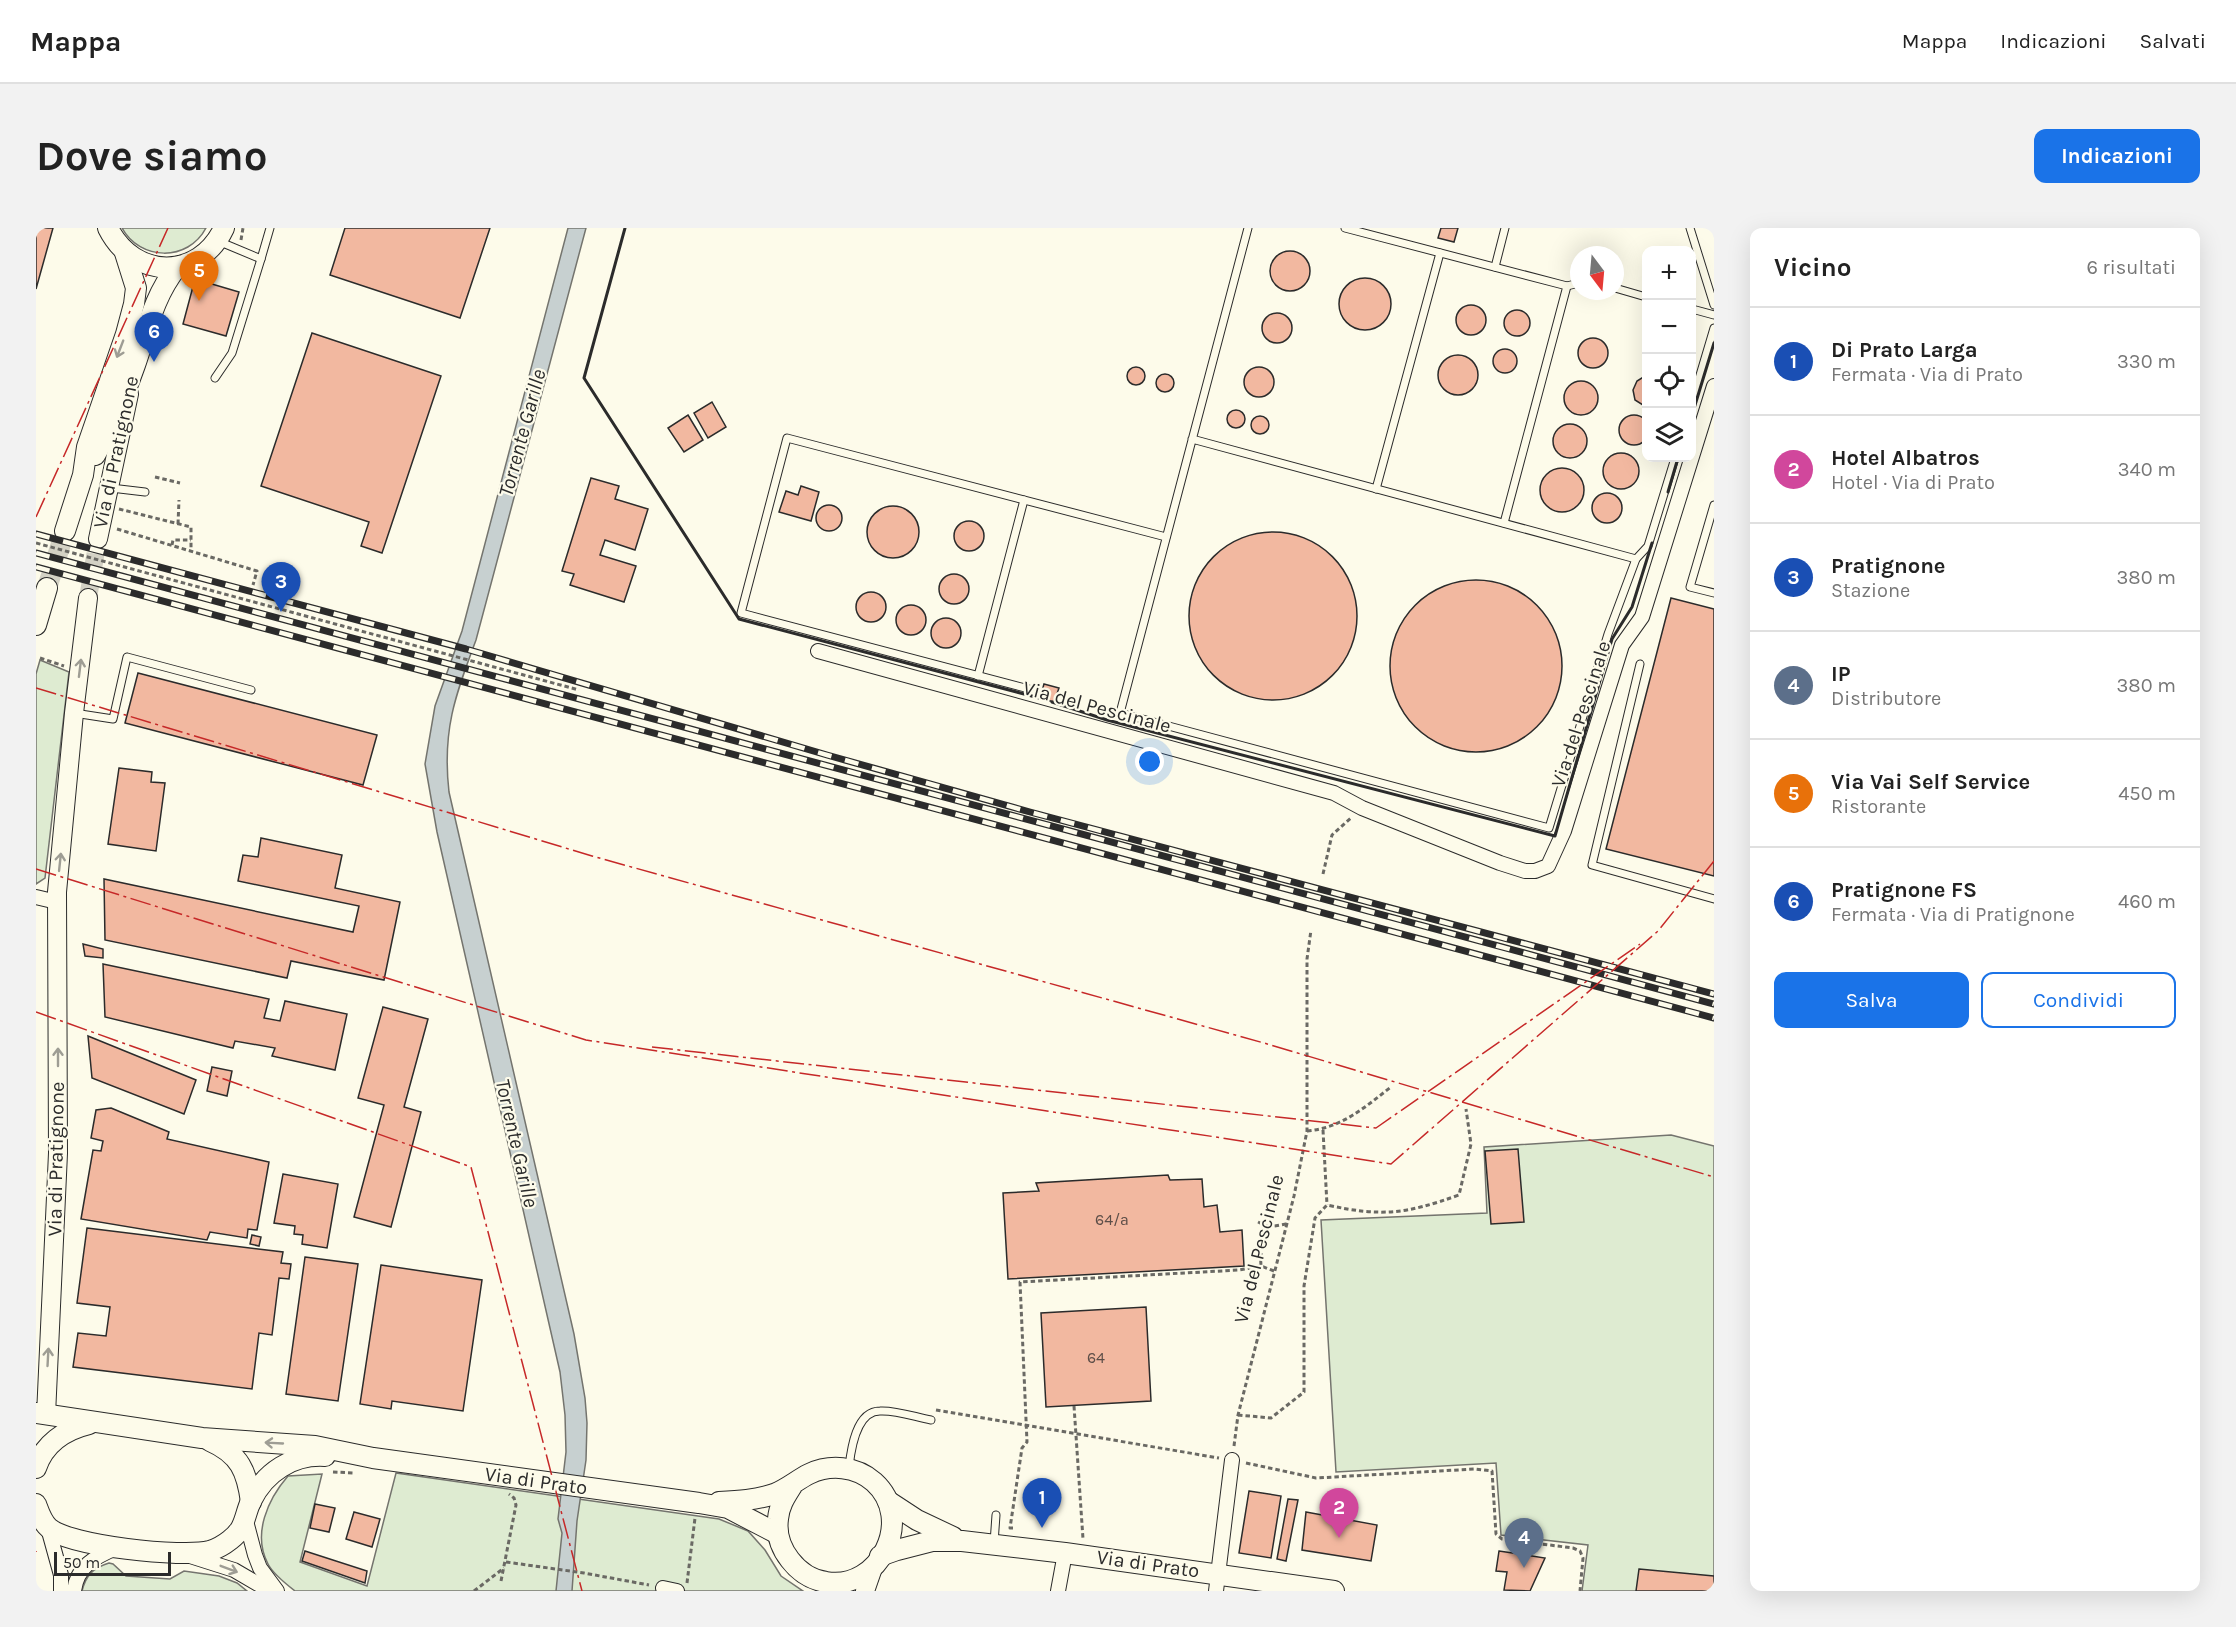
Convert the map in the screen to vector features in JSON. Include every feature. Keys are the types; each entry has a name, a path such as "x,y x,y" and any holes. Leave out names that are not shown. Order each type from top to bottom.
{"main road":[{"path":"108,228 125,253 140,262 158,268 177,267 200,258 221,234"},
{"path":"65,531 83,475 87,447 134,304 136,288 125,253"},
{"name":"Via di Pratignone","path":"134,366 152,310 162,287 177,267"},
{"path":"83,475 99,448 134,366"},
{"path":"36,626 47,588"},
{"name":"Via di Prato","path":"41,1414 202,1438 315,1446 366,1465"},
{"name":"Via di Prato","path":"36,1468 41,1454 52,1442 65,1432 92,1423"},
{"name":"Via di Prato","path":"202,1438 231,1453 243,1467 249,1482 248,1511"},
{"name":"Via di Prato","path":"48,1528 75,1540 118,1548 186,1554 212,1551 231,1540 265,1479 304,1456 503,1485 624,1493 697,1507 728,1508 778,1534 783,1549 801,1571 840,1587 897,1550 926,1542 962,1541 1069,1545 1216,1583 1334,1591"},
{"name":"Via di Prato","path":"697,1507 758,1498 792,1486 819,1470 848,1469 872,1480 888,1501 935,1530 962,1541"},
{"path":"778,1534 780,1510 792,1486"},
{"path":"877,1561 887,1547 893,1526 893,1516 888,1501"},
{"path":"36,1504 48,1528"}],"street":[{"name":"Via di Pratignone","path":"98,539 116,488 134,366"},
{"name":"Via del Pescinale","path":"818,651 1334,793 1362,808 1525,872 1535,871 1548,866 1564,831 1622,645 1642,617 1714,386"},
{"name":"Via di Pratignone","path":"41,1414 58,1153 57,902 74,713 88,598"},
{"path":"36,897 57,902"},
{"path":"1216,1583 1232,1460"},
{"path":"248,1511 260,1568 277,1591"},
{"path":"48,1528 61,1575 61,1591"},
{"path":"1058,1591 1069,1545"},
{"path":"74,1591 75,1581 94,1558 118,1548"},
{"path":"186,1554 234,1570 270,1591"},
{"path":"865,1591 877,1561"},
{"path":"663,1588 677,1591"}],"lane":[{"path":"215,378 232,353 270,228"},
{"path":"1248,228 1120,713 1549,828 1608,634 1636,559 1648,546 1674,462"},
{"path":"1345,228 1570,285"},
{"path":"1495,267 1505,228"},
{"path":"1690,228 1714,305"},
{"path":"221,234 236,248 261,259"},
{"path":"1376,489 1440,253"},
{"path":"1504,523 1567,286"},
{"path":"1624,291 1642,296"},
{"path":"1696,310 1714,315"},
{"path":"1696,389 1714,328"},
{"path":"1029,689 741,613 788,438 1166,537"},
{"path":"1192,439 1636,559"},
{"path":"116,488 144,492"},
{"path":"978,676 1024,500"},
{"path":"1714,505 1690,587 1714,593"},
{"path":"74,713 113,719 127,657 251,690"},
{"path":"1640,664 1592,865 1714,899"},
{"path":"848,1469 852,1438 866,1416 878,1410 931,1420"},
{"path":"994,1543 996,1515"}],"path":[{"path":"236,248 242,237 243,228"},
{"path":"155,477 180,483"},
{"path":"115,518 116,488"},
{"path":"178,524 180,500"},
{"path":"117,508 191,527 191,551"},
{"path":"112,527 257,571 253,585"},
{"path":"172,545 174,540 191,540"},
{"path":"36,543 579,690"},
{"path":"222,594 239,598"},
{"path":"258,603 274,608"},
{"path":"40,658 72,670"},
{"path":"1323,874 1332,835 1362,808"},
{"name":"Via del Pescinale","path":"1232,1460 1238,1415 1307,1131 1307,959 1311,930"},
{"path":"1307,1131 1323,1130 1348,1119 1391,1086"},
{"path":"1327,1205 1359,1212 1390,1213 1420,1209 1459,1195 1471,1144 1466,1109"},
{"path":"1238,1415 1271,1418 1304,1392 1304,1286 1315,1218 1327,1205 1323,1130"},
{"path":"1258,1222 1269,1227 1286,1224"},
{"path":"1262,1266 1260,1254 1269,1227"},
{"path":"1020,1530 1010,1528 1022,1449 1027,1442 1020,1282 1239,1270 1262,1266 1274,1271"},
{"path":"1069,1545 1083,1540 1074,1406"},
{"path":"935,1410 1232,1460 1316,1478 1475,1469 1492,1471 1496,1534 1502,1539 1573,1548 1580,1551 1583,1558 1580,1591"},
{"path":"329,1471 366,1465"},
{"path":"501,1581 516,1505 514,1498 503,1485"},
{"path":"686,1591 697,1507"},
{"path":"506,1562 584,1573 663,1588"},
{"path":"474,1591 505,1568"}],"green space":[{"path":"122,228 206,228 188,247 176,252 164,253 140,247"},
{"path":"40,660 69,672 45,878 36,884 36,674"},
{"path":"1671,1135 1714,1146 1714,1591 1582,1591 1588,1545 1501,1535 1496,1463 1336,1472 1321,1220 1487,1213 1484,1147"},
{"path":"396,1473 719,1519 748,1531 765,1550 781,1576 803,1591 295,1591 273,1571 263,1553 262,1529 264,1517 274,1495 288,1476 322,1474 300,1562 367,1586"},
{"path":"109,1563 126,1576 170,1579 184,1571 219,1576 237,1583 247,1591 82,1591 91,1573"}],"water":[{"name":"Torrente Garille","path":"568,228 586,228 476,640 456,697 447,750 449,792 574,1334 585,1398 586,1460 577,1521 572,1591 556,1591 562,1533 558,1519 566,1452 560,1372 437,832 425,764 435,706 462,631"}],"building":[{"path":"36,228 53,228 36,289"},
{"path":"345,228 490,228 460,318 330,275"},
{"path":"1441,228 1458,228 1454,242 1438,238"},
{"path":"1290,251 1304,257 1310,271 1304,285 1290,291 1276,285 1270,271 1276,257"},
{"path":"1365,278 1375,280 1383,286 1389,294 1391,304 1389,314 1383,322 1375,328 1365,330 1355,328 1347,322 1341,314 1339,304 1341,294 1347,286 1355,280"},
{"path":"195,279 239,292 226,336 183,324"},
{"path":"1471,305 1482,309 1486,320 1482,331 1471,335 1460,331 1456,320 1460,309"},
{"path":"1517,310 1526,314 1530,323 1526,332 1517,336 1508,332 1504,323 1508,314"},
{"path":"1277,313 1288,317 1292,328 1288,339 1277,343 1266,339 1262,328 1266,317"},
{"path":"312,333 441,376 382,553 361,546 369,522 261,486"},
{"path":"1593,338 1604,342 1608,353 1604,364 1593,368 1582,364 1578,353 1582,342"},
{"path":"1505,349 1514,352 1517,361 1514,370 1505,373 1496,370 1493,361 1496,352"},
{"path":"1458,355 1472,361 1478,375 1472,389 1458,395 1444,389 1438,375 1444,361"},
{"path":"1136,367 1142,370 1145,376 1142,382 1136,385 1130,382 1127,376 1130,370"},
{"path":"1259,367 1270,371 1274,382 1270,393 1259,397 1248,393 1244,382 1248,371"},
{"path":"1165,374 1171,377 1174,383 1171,389 1165,392 1159,389 1156,383 1159,377"},
{"path":"1642,378 1642,404 1635,400 1633,390 1637,381"},
{"path":"1581,381 1593,386 1598,398 1593,410 1581,415 1569,410 1564,398 1569,386"},
{"path":"712,402 726,427 708,438 694,413"},
{"path":"1236,410 1242,413 1245,419 1242,425 1236,428 1230,425 1227,419 1230,413"},
{"path":"688,415 703,440 684,452 668,428"},
{"path":"1260,416 1266,419 1269,425 1266,431 1260,434 1254,431 1251,425 1254,419"},
{"path":"1628,416 1642,417 1642,443 1628,444 1620,436 1620,424"},
{"path":"1570,424 1582,429 1587,441 1582,453 1570,458 1558,453 1553,441 1558,429"},
{"path":"1621,453 1634,458 1639,471 1634,484 1621,489 1608,484 1603,471 1608,458"},
{"path":"1562,468 1577,475 1584,490 1577,505 1562,512 1547,505 1540,490 1547,475"},
{"path":"591,478 619,486 615,499 648,509 635,550 605,540 600,555 636,566 624,602 570,585 574,574 562,571"},
{"path":"801,486 819,492 811,521 779,512 786,491 798,495"},
{"path":"1607,493 1613,494 1621,502 1621,514 1613,522 1607,523 1601,522 1593,514 1592,508 1593,502 1601,494"},
{"path":"829,505 838,509 842,518 838,527 829,531 820,527 816,518 820,509"},
{"path":"893,506 903,508 911,514 917,522 919,532 917,542 911,550 903,556 893,558 883,556 875,550 869,542 867,532 869,522 875,514 883,508"},
{"path":"969,521 980,525 984,536 980,547 969,551 958,547 954,536 958,525"},
{"path":"1273,532 1305,538 1320,546 1332,557 1343,569 1351,584 1357,616 1351,648 1343,663 1332,675 1320,686 1305,694 1273,700 1241,694 1226,686 1214,675 1203,663 1195,648 1189,616 1195,584 1203,569 1214,557 1226,546 1241,538"},
{"path":"954,574 965,578 969,589 965,600 954,604 943,600 939,589 943,578"},
{"path":"1476,580 1509,587 1537,605 1555,633 1562,666 1555,699 1537,727 1509,745 1476,752 1443,745 1415,727 1397,699 1390,666 1397,633 1415,605 1443,587"},
{"path":"871,592 882,596 886,607 882,618 871,622 860,618 856,607 860,596"},
{"path":"1671,598 1714,609 1714,876 1606,849"},
{"path":"911,605 922,609 926,620 922,631 911,635 900,631 896,620 900,609"},
{"path":"946,618 957,622 961,633 957,644 946,648 935,644 931,633 935,622"},
{"path":"138,673 377,735 363,785 125,723"},
{"path":"1044,684 1059,688 1054,702 1040,698"},
{"path":"119,768 152,772 151,782 165,783 156,851 108,844"},
{"path":"261,838 342,855 335,888 400,902 384,980 291,961 287,978 105,940 104,879 353,932 359,906 238,881 243,855 258,857"},
{"path":"83,944 103,949 103,958 85,956"},
{"path":"103,964 269,999 264,1018 280,1021 285,1001 347,1014 335,1070 272,1056 275,1048 235,1041 233,1048 105,1017"},
{"path":"383,1007 428,1019 404,1107 421,1112 391,1227 354,1217 384,1105 358,1098"},
{"path":"88,1036 196,1080 184,1114 92,1078"},
{"path":"212,1067 232,1071 227,1096 207,1091"},
{"path":"111,1108 169,1132 167,1139 269,1162 257,1230 248,1229 247,1238 210,1232 207,1240 81,1219 93,1150 101,1151 103,1141 91,1138 96,1110"},
{"path":"1518,1149 1524,1222 1491,1224 1485,1151"},
{"path":"283,1174 338,1184 327,1248 302,1244 303,1235 294,1234 295,1226 274,1223"},
{"path":"1168,1175 1170,1180 1202,1179 1204,1207 1217,1205 1220,1232 1242,1230 1244,1266 1008,1279 1003,1193 1039,1191 1036,1183"},
{"path":"87,1228 283,1252 281,1263 291,1264 289,1279 279,1278 272,1335 259,1333 252,1389 73,1367 78,1333 106,1336 110,1307 77,1303"},
{"path":"252,1235 261,1237 259,1246 250,1244"},
{"path":"305,1257 358,1264 338,1401 286,1394"},
{"path":"381,1265 482,1280 463,1411 392,1401 391,1409 360,1404"},
{"path":"1146,1307 1151,1401 1046,1407 1041,1313"},
{"path":"1249,1491 1281,1496 1271,1558 1239,1553"},
{"path":"1288,1499 1298,1500 1286,1561 1277,1559"},
{"path":"315,1504 335,1508 329,1532 310,1528"},
{"path":"354,1512 380,1519 372,1547 346,1539"},
{"path":"1306,1512 1377,1525 1371,1561 1302,1550"},
{"path":"305,1551 367,1571 365,1583 302,1561"},
{"path":"1499,1551 1545,1558 1530,1591 1504,1590 1507,1572 1496,1571"},
{"path":"1639,1569 1714,1576 1714,1591 1636,1591"}],"tunnel":[{"path":"47,588 65,531"},
{"path":"88,598 98,539"}],"railway":[{"path":"36,534 466,649 1030,812 1714,994"},
{"path":"36,553 1714,1004"},
{"path":"36,567 1714,1018"}],"wall":[{"path":"625,228 584,378 739,619 1043,699"},
{"path":"1694,408 1714,343"},
{"path":"1668,492 1677,462"},
{"path":"1052,702 1107,720 1555,836 1612,639 1632,607 1652,543"}],"power":[{"path":"36,517 168,228"},
{"path":"36,688 592,856 1264,1043 1714,1177"},
{"path":"36,869 586,1040 1391,1164 1658,931 1714,861"},
{"path":"652,1047 1376,1128 1640,944"},
{"path":"36,1012 471,1167 582,1591"}],"place":[{"name":"Via Vai Self Service","path":"199,301"},
{"name":"Pratignone FS","path":"154,362"},
{"name":"Pratignone","path":"281,612"},
{"name":"Di Prato Larga","path":"1042,1528"},
{"name":"Hotel Albatros","path":"1339,1538"},
{"name":"IP","path":"1524,1568"}]}
